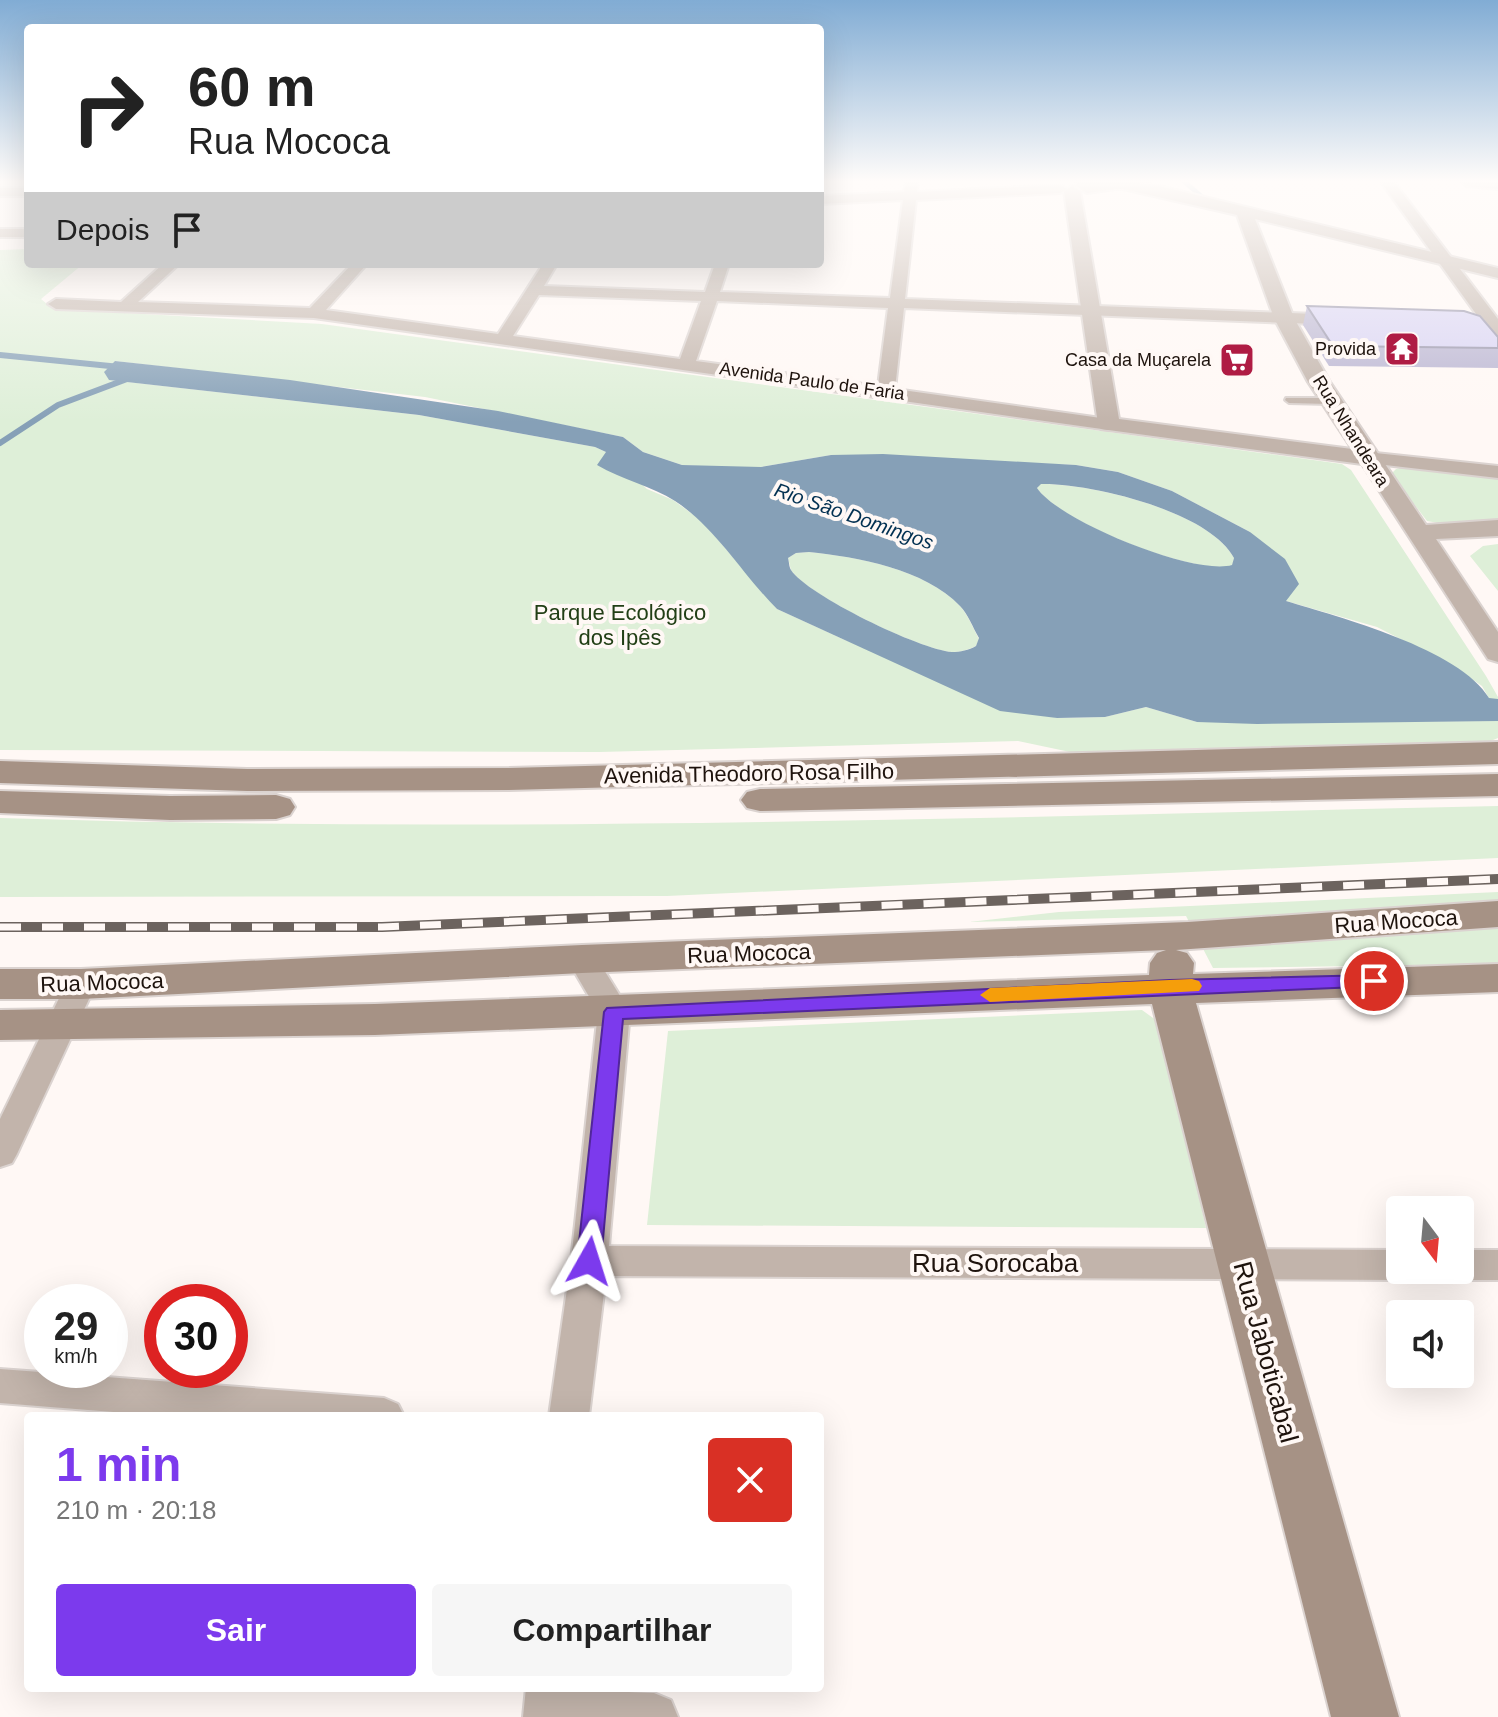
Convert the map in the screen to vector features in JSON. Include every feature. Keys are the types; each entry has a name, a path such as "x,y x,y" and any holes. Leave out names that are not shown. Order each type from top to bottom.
{"main road":[{"name":"Avenida Theodoro Rosa Filho","path":"984,782 1498,753"},
{"name":"Avenida Theodoro Rosa Filho","path":"4,785 170,808 495,806 834,785 984,782 1498,785"},
{"name":"Rua Mococa","path":"0,984 81,984 582,959 1188,936 1498,914"},
{"path":"1170,987 1171,964 1188,936"},
{"name":"Rua Mococa","path":"0,1025 614,1012 1170,987 1498,978"},
{"name":"Rua Jaboticabal","path":"1170,987 1365,1717"}],"street":[{"path":"886,391 903,262"},
{"path":"1085,262 1109,424"},
{"name":"Rua Nhandeara","path":"1262,262 1284,318 1330,401 1498,653"},
{"path":"1446,262 1496,327"},
{"path":"1453,262 1498,273"},
{"path":"125,306 168,268"},
{"path":"314,313 356,268"},
{"path":"504,338 548,268"},
{"path":"687,363 721,268"},
{"path":"535,290 1364,320"},
{"name":"Avenida Paulo de Faria","path":"56,304 314,313 1109,424 1498,472"},
{"path":"1427,322 1496,327"},
{"path":"1416,533 1498,528"},
{"path":"570,1412 589,1261 614,1012 582,959"},
{"path":"0,1154 81,984"},
{"name":"Rua Sorocaba","path":"589,1261 1386,1265"},
{"path":"1474,1265 1498,1265"},
{"path":"0,1386 333,1412"},
{"path":"548,1706 654,1717"}],"lane":[{"path":"1289,400 1330,401"}],"green space":[{"name":"Parque Ecológico dos Ipês","path":"0,262 24,262 24,268 78,268 41,299 53,309 322,324 1342,464 1351,470 1498,697 1498,714 1482,686 1453,666 1377,627 1286,601 1250,532 1172,491 1118,472 1076,465 831,455 761,467 682,465 643,452 623,437 425,397 115,361 110,380 419,415 595,447 606,452 647,489 673,500 702,521 777,609 845,640 1057,718 1105,717 1146,707 1197,722 1498,721 1498,738 1488,742 1089,756 1018,741 599,752 0,750"},
{"path":"1403,467 1498,478 1498,519 1444,524 1427,521 1391,474"},
{"path":"1040,484 1117,495 1175,514 1221,541 1234,558 1232,566 1213,567 1188,562 1128,543 1071,516 1037,488"},
{"path":"1498,544 1498,591 1470,556 1483,546"},
{"path":"809,552 889,567 928,583 960,606 979,639 976,646 955,652 937,649 892,632 841,607 819,594 791,570 788,558 796,553"},
{"path":"1498,806 1498,858 667,896 0,897 0,818 187,823 562,824"},
{"path":"1498,892 1498,964 1213,968 1186,916 969,922 1059,912"},
{"path":"1142,1010 1160,1023 1206,1228 647,1225 668,1031"}],"water":[{"name":"Rio São Domingos","path":"115,361 290,380 498,411 623,437 643,452 682,465 761,467 831,455 883,454 1076,465 1118,472 1172,491 1250,532 1285,559 1299,584 1286,601 1396,637 1452,664 1474,680 1489,698 1498,699 1498,721 1257,724 1197,722 1146,707 1105,717 1057,718 1000,711 777,609 690,512 666,496 597,465 606,452 595,447 419,415 109,380 104,372","holes":["1041,484 1117,495 1175,514 1221,541 1234,558 1232,565 1189,562 1128,543 1071,516 1037,488","809,552 889,567 928,583 963,609 979,638 976,646 955,652 937,649 892,632 841,606 801,581 791,570 788,558 796,553"]}],"building":[{"path":"1307,306 1464,311 1480,316 1498,337 1498,348 1333,346"}],"waterway":[{"path":"0,355 120,367"},
{"path":"0,443 58,405 127,379"}],"railway":[{"path":"0,927 382,927 1498,879"}],"slow traffic":[{"path":"990,995 1192,986"}],"place":[{"name":"Provida","path":"1402,349"},
{"name":"Casa da Muçarela","path":"1237,360"}],"route":[{"path":"589,1261 614,1012 1374,981"}]}
